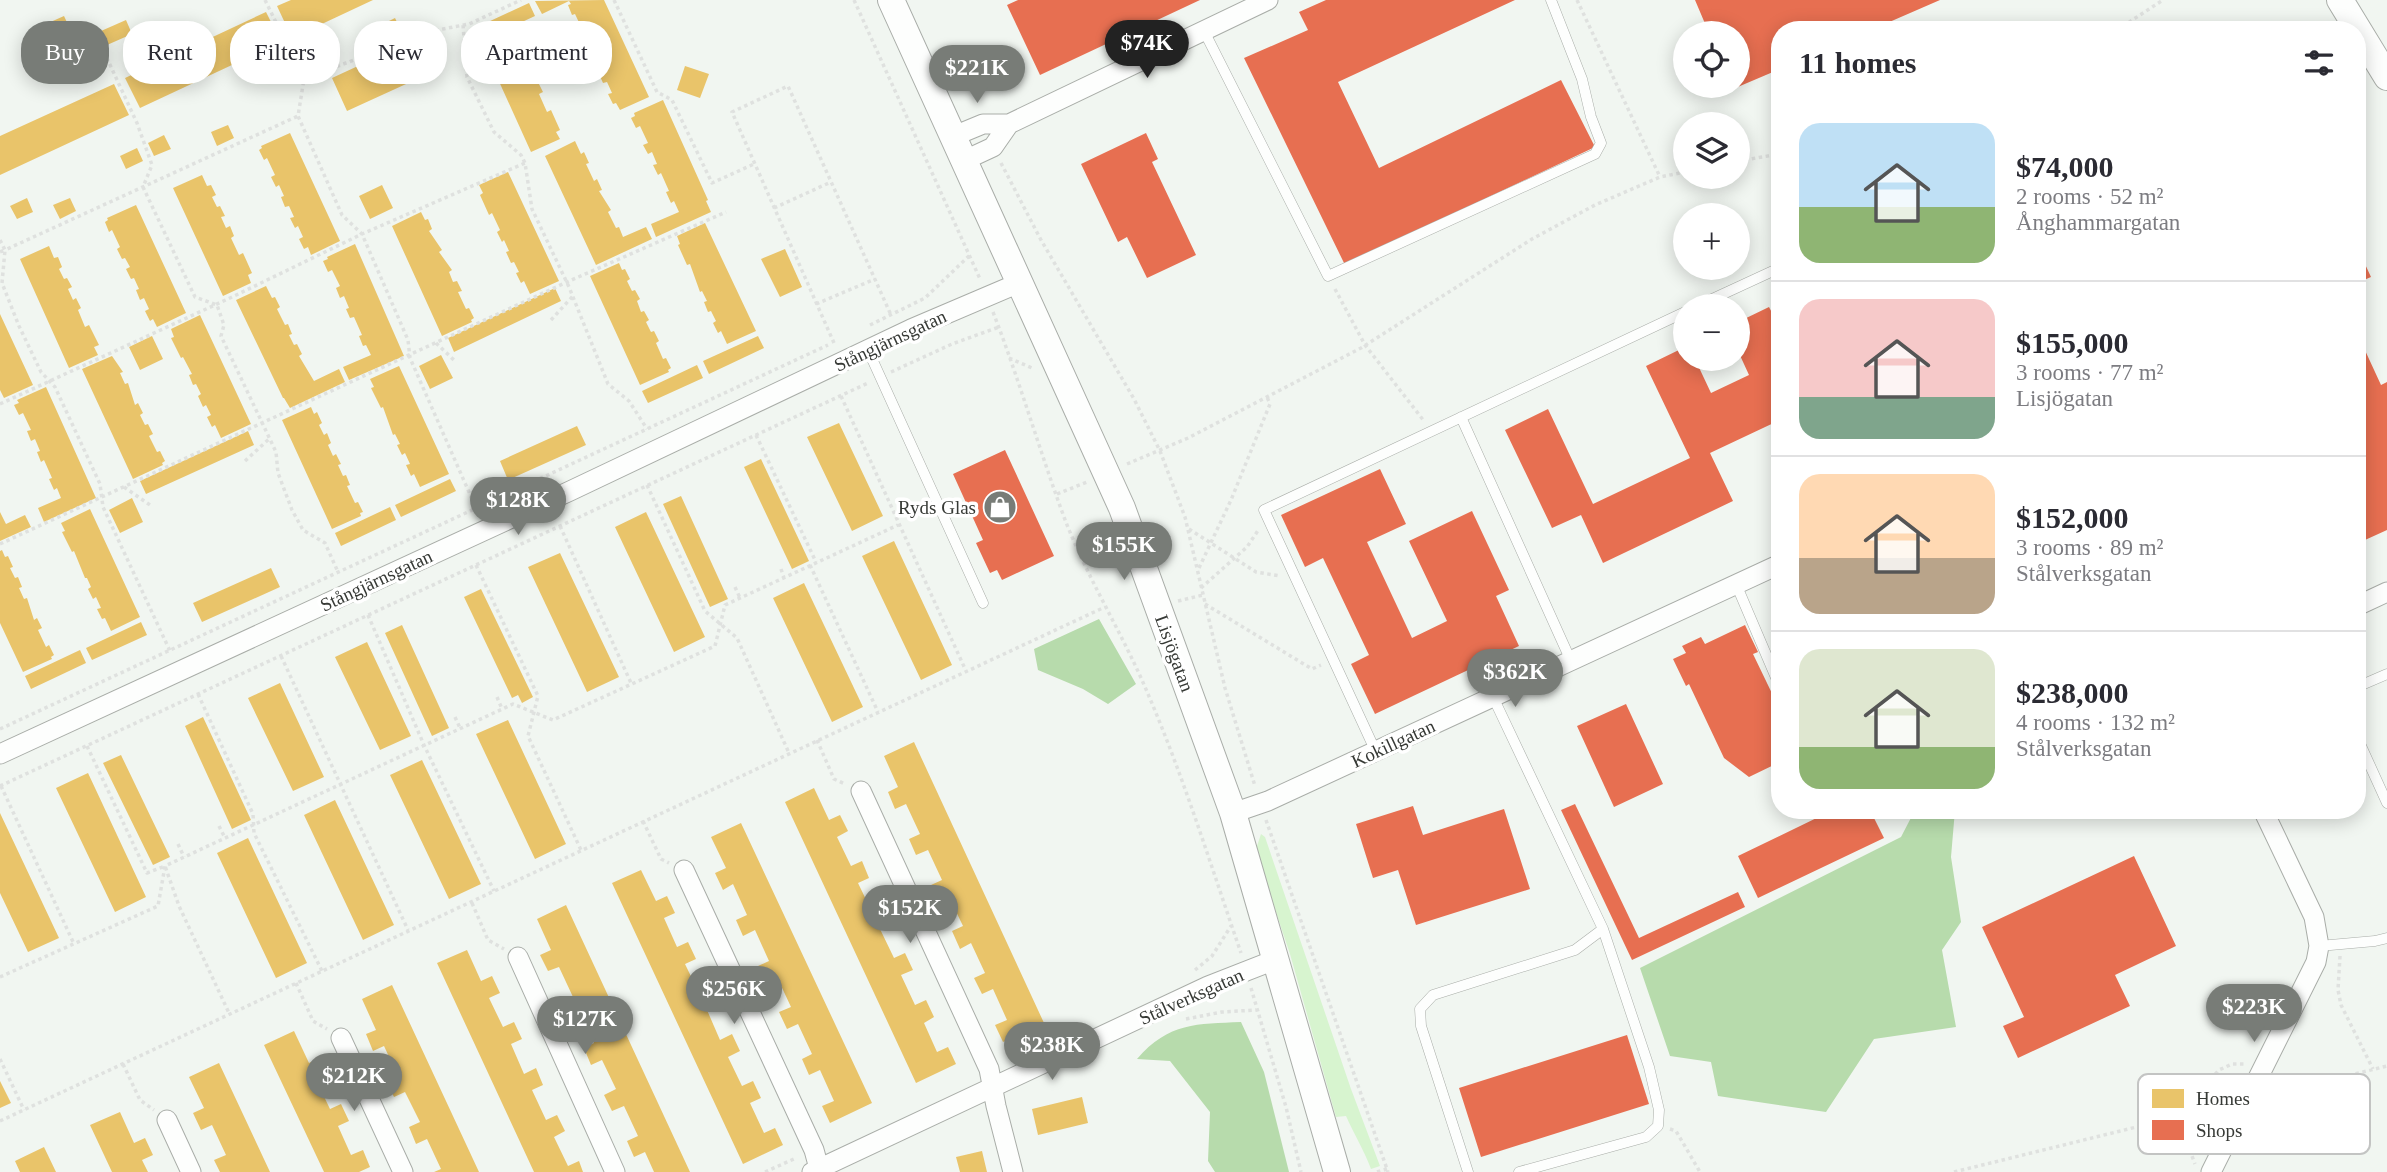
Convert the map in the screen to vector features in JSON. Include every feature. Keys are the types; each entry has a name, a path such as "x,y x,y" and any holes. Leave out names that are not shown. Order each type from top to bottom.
{"street":[{"name":"Lisjögatan","path":"891,0 1122,508 1233,813 1337,1172"},
{"path":"2340,0 2353,21"},
{"path":"954,136 983,124 1009,124 1261,1"},
{"path":"2366,43 2387,77"},
{"path":"965,160 993,147 1009,124"},
{"name":"Stångjärnsgatan","path":"0,754 569,492 868,350 1019,283"},
{"name":"Kokillgatan","path":"1233,813 1261,804 1376,752 1771,568"},
{"path":"2366,602 2387,592"},
{"path":"861,791 989,1069 1013,1172"},
{"path":"2262,1072 2316,962 2319,946 2314,917 2267,819"},
{"name":"Stålverksgatan","path":"684,870 814,1150 817,1171 1208,986 1277,959"},
{"path":"517,957 615,1172"},
{"path":"341,1038 403,1172"},
{"path":"167,1120 191,1172"},
{"path":"2211,1172 2220,1154"}],"lane":[{"path":"1204,31 1328,276 1595,154 1601,143 1591,117 1582,79 1551,0"},
{"path":"1723,294 1771,271"},
{"path":"1376,752 1265,510 1673,318"},
{"path":"868,350 983,603"},
{"path":"1461,416 1571,661"},
{"path":"1736,584 1771,666"},
{"path":"2366,683 2387,674"},
{"path":"1493,697 1603,929 1649,1067 1658,1110 1658,1126 1646,1138 1519,1172"},
{"path":"2366,757 2387,803"},
{"path":"1468,1172 1421,1026 1420,1009 1433,995 1574,950 1603,929"},
{"path":"2319,946 2387,938"}],"path":[{"path":"265,0 275,21"},
{"path":"470,21 521,0"},
{"path":"614,0 657,92 672,100 712,183 754,164"},
{"path":"854,0 970,255 925,298 859,331"},
{"path":"1577,0 1660,177"},
{"path":"2131,21 2163,0"},
{"path":"340,65 427,32 461,24"},
{"path":"109,63 137,123 152,164 143,187 195,297 217,306 224,325 221,336 276,452 278,473 292,510 303,530 325,543 338,572"},
{"path":"303,84 298,116 342,215 362,234 408,340 410,355 476,508"},
{"path":"470,84 494,132 521,155 525,163 532,209 567,282 608,384 629,401 648,429"},
{"path":"834,343 732,113 788,86 891,315"},
{"path":"2,251 298,116"},
{"path":"993,147 1041,240 1134,399 1160,451"},
{"path":"1750,158 1771,155"},
{"path":"0,404 213,304 230,299 362,234 525,163"},
{"path":"1119,468 1160,451 1365,345 1532,239 1595,205 1660,177 1673,174"},
{"path":"774,208 831,182"},
{"path":"0,544 567,282 726,212"},
{"path":"0,240 2,283 19,326 41,372 55,387 100,484 103,507 170,651"},
{"path":"1328,276 1365,345 1432,430"},
{"path":"816,304 875,279"},
{"path":"551,320 573,296"},
{"path":"74,944 0,786 880,377 952,344 999,327 1043,462 1065,518 1147,691 1175,760 1231,926"},
{"path":"0,730 842,339"},
{"path":"436,343 456,362"},
{"path":"1009,358 1033,368"},
{"path":"841,396 966,671"},
{"path":"1198,570 1231,500 1270,404 1267,397"},
{"path":"756,435 816,562"},
{"path":"245,461 269,438"},
{"path":"1057,494 1090,481"},
{"path":"647,485 705,611 737,638 789,754"},
{"path":"124,487 150,505"},
{"path":"1201,588 1247,547 1260,529 1270,523"},
{"path":"87,746 147,873 513,704 553,720 715,646 725,605 898,525"},
{"path":"559,526 632,684"},
{"path":"1187,528 1256,572 1283,577 1293,573"},
{"path":"476,565 538,696 528,736 581,850"},
{"path":"810,565 878,712"},
{"path":"781,569 784,578"},
{"path":"735,587 740,598"},
{"path":"1176,601 1203,595"},
{"path":"1205,604 1312,669 1334,659"},
{"path":"0,1121 1105,607"},
{"path":"368,615 424,745 494,891"},
{"path":"281,656 409,931"},
{"path":"198,694 253,814 254,833 321,971"},
{"path":"497,697 502,709"},
{"path":"455,717 460,728"},
{"path":"817,740 834,779 861,791"},
{"path":"643,821 661,859 684,870"},
{"path":"219,826 225,838"},
{"path":"178,844 184,857"},
{"path":"0,977 158,906 165,866"},
{"path":"165,866 179,906 229,1014"},
{"path":"471,902 488,940 517,957"},
{"path":"2340,958 2338,989 2341,1005 2373,1069"},
{"path":"296,983 313,1021 341,1038"},
{"path":"1256,1010 1286,1107 1301,1172"},
{"path":"0,1059 24,1110"},
{"path":"2215,1074 2225,1066 2239,1063 2266,1074"},
{"path":"123,1064 140,1100 167,1120"},
{"path":"2352,1074 2387,1066"},
{"path":"1658,1126 1676,1131 1700,1172"},
{"path":"1954,1172 2138,1127"},
{"path":"2191,1154 2198,1172"},
{"path":"1377,1172 1387,1169"}],"green space":[{"path":"1099,619 1136,684 1108,704 1083,689 1038,670 1034,649"},
{"path":"1910,819 1954,819 1951,857 1961,922 1942,950 1956,1027 1874,1039 1826,1112 1718,1096 1711,1062 1670,1056 1640,968 1901,837"},
{"path":"1261,834 1265,837 1380,1166 1371,1169 1346,1116 1336,1117 1290,954 1257,856 1256,849"},
{"path":"1241,1022 1264,1072 1289,1172 1215,1172 1208,1161 1210,1112 1170,1061 1137,1059 1161,1038 1184,1027"}],"building: Homes":[{"path":"291,0 373,0 328,21 284,21 277,6"},
{"path":"604,0 649,97 620,110 608,94 612,93 608,84 612,84 612,21 578,21 575,14 572,15 569,1 542,14 535,1"},
{"path":"529,3 535,16 524,21 490,21"},
{"path":"266,12 270,21 247,21"},
{"path":"64,16 66,21 53,21"},
{"path":"123,21 123,38 109,44 109,27"},
{"path":"230,29 230,66 216,72 216,35"},
{"path":"685,66 709,74 700,98 677,90"},
{"path":"354,68 354,84 406,84 347,111 335,84 340,84 340,74"},
{"path":"114,84 129,115 0,175 0,136"},
{"path":"128,84 191,84 140,108"},
{"path":"500,84 539,84 543,92 539,94 547,112 551,110 560,130 556,132 560,139 531,152"},
{"path":"663,100 711,212 656,237 651,224 679,212 674,201 671,203 661,173 658,175 653,165 657,164 652,152 648,154 643,145 648,143 640,126 636,128 631,118 635,116 634,113"},
{"path":"228,125 234,138 217,146 211,132"},
{"path":"290,133 340,241 311,255 308,247 304,249 299,239 303,237 290,218 294,217 289,206 285,207 279,185 276,187 271,177 275,175 267,158 264,160 259,150 261,146"},
{"path":"164,135 171,149 154,156 148,143"},
{"path":"575,141 581,154 584,152 589,163 586,164 594,181 597,179 602,190 599,191 611,210 608,212 623,237 646,227 652,239 596,265 545,156"},
{"path":"137,148 143,161 126,169 120,156"},
{"path":"508,172 559,281 530,294 524,281 521,283 516,273 519,272 506,252 509,251 504,240 502,242 497,232 500,230 492,213 489,215 480,195 483,193 479,185"},
{"path":"202,175 207,186 211,185 216,195 212,197 225,216 221,217 226,228 230,226 234,236 231,238 239,255 243,253 252,273 248,275 251,283 223,296 173,188"},
{"path":"382,185 393,208 370,219 359,196"},
{"path":"27,198 33,212 17,219 10,206"},
{"path":"70,198 76,211 60,219 53,205"},
{"path":"136,205 186,313 157,327 145,311 149,309 144,298 140,300 136,290 139,289 126,269 130,267 125,258 122,259 117,249 120,247 105,222 107,218"},
{"path":"421,212 425,220 428,219 432,229 429,231 442,250 439,252 452,270 449,272 453,282 457,281 462,291 458,292 466,309 469,308 474,318 472,322 442,336 392,226"},
{"path":"705,223 756,331 727,344 721,331 718,333 713,323 716,321 711,311 708,312 704,302 707,301 678,245 677,236"},
{"path":"355,244 404,356 349,380 343,367 371,355 366,345 363,346 359,336 362,335 354,317 350,318 344,296 340,298 336,288 340,286 332,270 328,272 323,261"},
{"path":"49,246 54,258 58,257 62,267 59,269 64,279 67,278 72,287 68,289 81,308 78,310 85,327 89,325 99,345 94,347 98,355 69,368 20,259"},
{"path":"785,249 802,287 780,297 761,259"},
{"path":"619,263 630,279 627,281 632,291 635,290 640,299 637,301 641,312 644,311 651,332 654,331 659,341 656,343 663,359 666,358 671,368 669,372 640,385 590,276"},
{"path":"266,286 272,298 275,297 280,307 277,309 292,334 289,335 294,345 297,344 302,354 299,356 314,381 339,369 345,382 290,408 236,300"},
{"path":"555,288 561,301 454,352 448,338"},
{"path":"0,314 33,385 4,398 0,390"},
{"path":"200,315 251,424 221,438 215,425 212,427 207,417 211,415 206,405 203,407 198,396 201,394 189,375 192,374 171,338 174,337 171,329"},
{"path":"152,336 163,359 140,370 129,347"},
{"path":"758,336 764,348 709,374 703,361"},
{"path":"441,355 453,378 430,389 419,366"},
{"path":"112,356 123,372 120,373 125,384 128,383 135,405 138,403 143,413 140,415 145,425 148,424 153,434 149,436 157,452 160,451 165,461 163,465 133,479 82,369"},
{"path":"697,365 703,378 648,403 642,391"},
{"path":"399,366 449,474 420,487 414,474 411,476 405,453 402,455 397,445 400,444 395,434 393,435 383,407 381,408 371,388 374,387 370,379"},
{"path":"46,387 96,498 44,522 38,508 61,498 49,479 52,478 44,460 41,462 35,439 31,441 27,431 31,430 23,413 19,415 14,405 19,403 17,400"},
{"path":"311,407 314,414 317,412 324,435 327,433 331,443 328,445 341,464 338,465 343,476 346,475 350,485 347,486 355,503 358,502 363,512 360,513 361,516 332,529 282,420"},
{"path":"839,423 883,516 852,531 807,437"},
{"path":"577,426 586,445 508,480 500,461"},
{"path":"248,431 254,445 146,494 140,481"},
{"path":"761,459 809,561 792,569 744,467"},
{"path":"450,479 456,491 401,517 395,505"},
{"path":"681,496 728,599 710,607 663,504"},
{"path":"132,498 143,522 120,533 109,510"},
{"path":"390,507 396,520 341,546 335,533"},
{"path":"90,509 140,617 111,631 97,609 101,608 96,597 93,599 87,578 62,532 65,531 61,523"},
{"path":"0,512 6,524 25,515 31,527 0,541"},
{"path":"646,512 705,637 674,652 615,527"},
{"path":"894,541 952,665 921,680 862,556"},
{"path":"2,550 5,557 8,556 15,578 18,577 22,587 19,588 24,599 27,598 34,620 37,618 42,628 38,630 46,647 49,645 54,655 52,659 23,672 0,623"},
{"path":"560,553 619,677 587,692 528,567"},
{"path":"271,568 280,587 202,622 193,603"},
{"path":"804,583 863,707 832,722 773,598"},
{"path":"481,589 533,697 522,703 518,695 512,698 464,597"},
{"path":"141,622 147,635 92,660 86,648"},
{"path":"402,625 449,728 432,736 385,633"},
{"path":"367,642 411,736 380,750 335,657"},
{"path":"80,650 86,663 31,689 25,676"},
{"path":"280,683 324,777 293,791 248,698"},
{"path":"203,717 251,820 232,829 185,726"},
{"path":"508,720 566,844 535,859 476,734"},
{"path":"914,742 1044,1023 1003,1042 995,1025 1007,1020 993,989 982,994 974,978 985,973 971,943 960,949 952,931 963,926 949,897 939,902 931,885 942,880 928,850 916,855 909,839 920,834 906,804 895,809 888,792 898,787 884,756"},
{"path":"121,755 170,857 153,865 103,763"},
{"path":"422,760 481,884 449,899 390,775"},
{"path":"88,773 146,897 115,912 56,788"},
{"path":"814,788 829,820 840,815 848,831 837,837 851,866 862,861 869,878 858,883 872,912 883,907 891,924 880,929 894,958 905,953 913,970 901,975 915,1005 926,1000 934,1017 924,1023 937,1052 948,1047 956,1064 916,1083 785,802"},
{"path":"335,800 394,925 363,940 304,815"},
{"path":"0,813 59,938 28,952 0,893"},
{"path":"741,823 872,1103 830,1123 822,1106 834,1101 820,1070 809,1075 802,1059 812,1054 798,1024 787,1029 779,1012 791,1007 777,977 766,983 758,966 769,961 755,930 743,936 736,920 747,915 733,884 723,890 715,873 726,868 711,837"},
{"path":"248,838 307,963 276,978 217,853"},
{"path":"641,870 656,901 667,896 675,913 664,918 677,947 688,942 696,959 685,964 699,993 710,988 718,1005 707,1010 720,1040 732,1034 740,1051 728,1057 742,1086 753,1081 761,1098 750,1103 764,1133 775,1128 783,1145 743,1164 612,883"},
{"path":"566,905 690,1172 654,1172 645,1152 634,1157 627,1141 638,1136 624,1106 612,1111 604,1095 616,1089 602,1060 591,1065 584,1048 594,1043 580,1012 569,1018 561,1002 573,997 559,967 548,971 540,955 551,950 537,919"},
{"path":"467,950 481,981 492,976 500,993 489,998 503,1027 514,1022 522,1039 511,1044 524,1074 536,1068 543,1085 532,1090 546,1120 557,1115 565,1131 554,1137 568,1166 579,1161 583,1172 534,1172 437,963"},
{"path":"392,985 479,1172 434,1172 441,1169 427,1139 416,1144 409,1127 420,1122 405,1092 394,1097 387,1082 398,1076 384,1046 373,1051 366,1034 376,1030 362,999"},
{"path":"294,1031 309,1063 319,1058 327,1075 316,1080 330,1109 341,1104 349,1121 338,1126 351,1155 363,1150 370,1167 359,1172 324,1172 264,1045"},
{"path":"219,1063 270,1172 220,1172 214,1160 226,1155 212,1125 201,1130 193,1113 204,1108 189,1077"},
{"path":"0,1081 11,1103 0,1108"},
{"path":"1082,1097 1088,1123 1038,1135 1032,1109"},
{"path":"120,1112 134,1143 145,1138 153,1155 142,1160 148,1172 112,1172 90,1125"},
{"path":"44,1147 56,1172 20,1172 15,1161"},
{"path":"982,1151 987,1172 960,1172 956,1157"}],"building: Shops":[{"path":"1018,0 1200,0 1040,75 1007,5"},
{"path":"1326,0 1515,0 1338,82 1379,168 1561,80 1595,147 1345,265 1244,58 1308,30 1299,12"},
{"path":"1695,0 1940,0 1892,21 1771,21 1771,73 1750,82 1750,21 1704,21"},
{"path":"1146,133 1158,159 1152,162 1196,255 1147,278 1127,237 1118,242 1081,164"},
{"path":"2366,266 2371,277 2366,279"},
{"path":"1769,307 1771,424 1710,453 1733,501 1603,563 1581,515 1552,528 1505,430 1548,409 1593,504 1690,458 1646,366 1673,353 1673,371 1701,371 1711,393 1749,375 1750,316"},
{"path":"2366,352 2381,385 2387,382 2387,530 2366,540"},
{"name":"Ryds Glas","path":"1005,450 1054,556 1002,580 997,570 990,573 976,543 983,540 953,474"},
{"path":"1380,469 1406,524 1367,542 1412,638 1447,621 1409,541 1472,511 1509,590 1496,596 1519,646 1375,714 1351,664 1369,655 1323,558 1305,567 1281,515"},
{"path":"1745,625 1758,652 1753,654 1771,691 1771,766 1749,777 1724,758 1689,684 1686,686 1673,659 1686,653 1682,646 1701,637 1705,644"},
{"path":"1626,704 1663,784 1614,807 1577,726"},
{"path":"1575,804 1639,938 1738,892 1745,907 1632,960 1561,810"},
{"path":"1413,806 1423,835 1504,809 1530,889 1416,925 1398,870 1373,878 1356,824"},
{"path":"1814,819 1874,819 1884,838 1758,898 1738,856"},
{"path":"2134,856 2176,946 2115,975 2130,1006 2018,1058 2003,1026 2024,1017 1982,927"},
{"path":"1627,1035 1649,1104 1481,1157 1459,1088"}],"place":[{"name":"Ryds Glas","path":"1000,507"}]}
